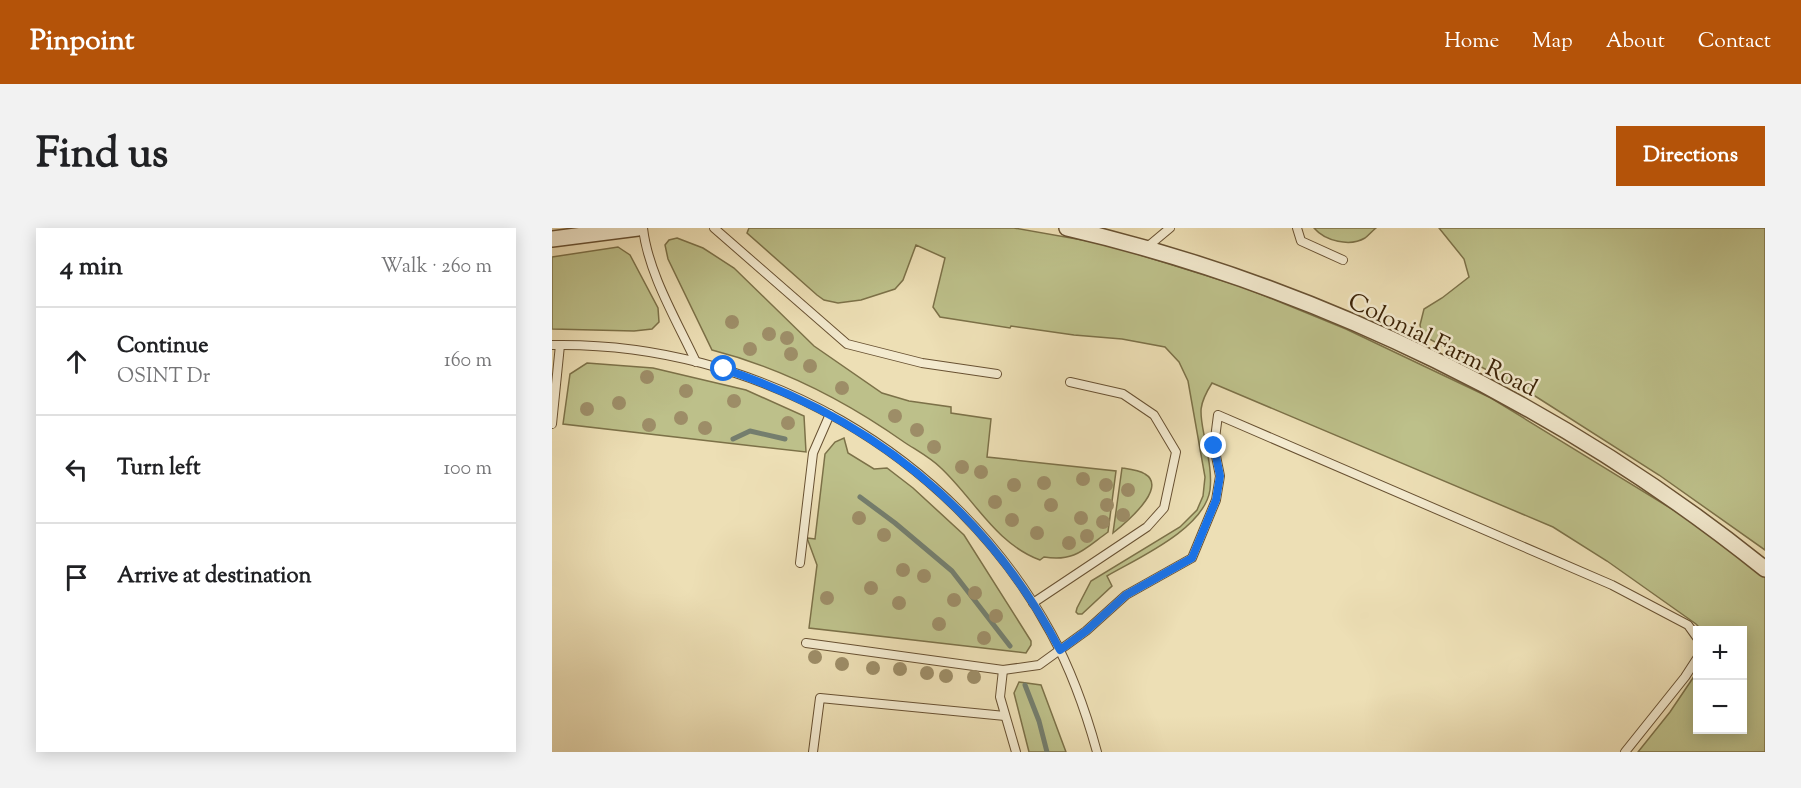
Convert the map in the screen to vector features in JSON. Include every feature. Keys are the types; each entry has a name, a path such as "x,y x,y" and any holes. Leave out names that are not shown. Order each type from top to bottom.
{"street":[{"path":"552,239 638,228"},
{"name":"Colonial Farm Road","path":"1067,228 1146,248 1252,282 1353,322 1493,389 1663,493 1765,569"}],"lane":[{"path":"643,228 649,256 658,279 696,362"},
{"path":"714,228 846,344 922,363 998,374"},
{"path":"1146,248 1170,228"},
{"path":"1297,228 1301,241 1343,260"},
{"path":"552,424 556,345 581,345 650,352 748,377 815,405 884,446 970,520 1033,603 1060,650 1076,688 1097,752"},
{"path":"1033,603 1147,527 1164,508 1176,452 1154,415 1123,394 1070,382"},
{"path":"800,563 813,453 830,414"},
{"path":"806,643 1003,670 1039,665 1086,631 1126,595 1192,558 1216,500 1220,476 1214,446 1218,415 1612,585 1688,625 1693,632"},
{"path":"1625,752 1693,664"},
{"path":"1003,670 1000,697 1016,752"},
{"path":"813,752 820,698 1005,716"}],"green space":[{"path":"749,228 1014,228 1105,244 1243,287 1346,329 1491,398 1693,522 1765,577 1765,752 1638,752 1670,712 1693,678 1693,734 1747,734 1747,626 1698,626 1607,561 1553,527 1212,383 1201,410 1210,477 1210,490 1205,504 1183,530 1152,551 1107,576 1112,586 1082,614 1078,614 1077,608 1091,581 1180,527 1197,510 1203,496 1205,477 1188,381 1179,362 1165,347 1122,339 1011,326 1010,328 940,317 933,307 945,258 916,245 903,280 895,289 861,300 838,303 824,300 747,233"},
{"path":"1314,228 1376,228 1359,241 1345,242 1324,236"},
{"path":"1439,228 1765,228 1765,550 1659,475 1535,396 1422,335 1420,325 1424,309 1469,277 1464,259"},
{"path":"677,238 703,248 734,268 814,346 882,393 909,401 951,407 951,413 991,419 987,457 1116,471 1108,532 1079,553 1064,558 1044,557 1040,560 1024,553 986,520 937,464 882,427 788,376 712,350 668,259 665,245 669,240"},
{"path":"618,247 630,255 658,308 659,322 652,329 634,331 552,329 552,257"},
{"path":"587,363 653,368 746,390 804,416 806,452 563,424 570,374"},
{"path":"844,438 848,453 874,469 887,468 913,488 964,535 1031,641 1026,653 809,628 817,565 807,538 815,539 825,454 835,442"},
{"path":"1122,468 1145,474 1151,480 1152,488 1142,506 1113,533"},
{"path":"1019,682 1041,685 1066,752 1029,752 1014,693"}],"waterway":[{"path":"733,439 750,431 785,439"},
{"path":"860,497 952,571 1010,646"},
{"path":"1025,685 1039,721 1047,752"}],"route":[{"path":"724,369 815,405 884,446 909,465 970,520 1024,590 1060,650 1086,631 1126,595 1192,558 1216,500 1220,476 1214,446"}]}
